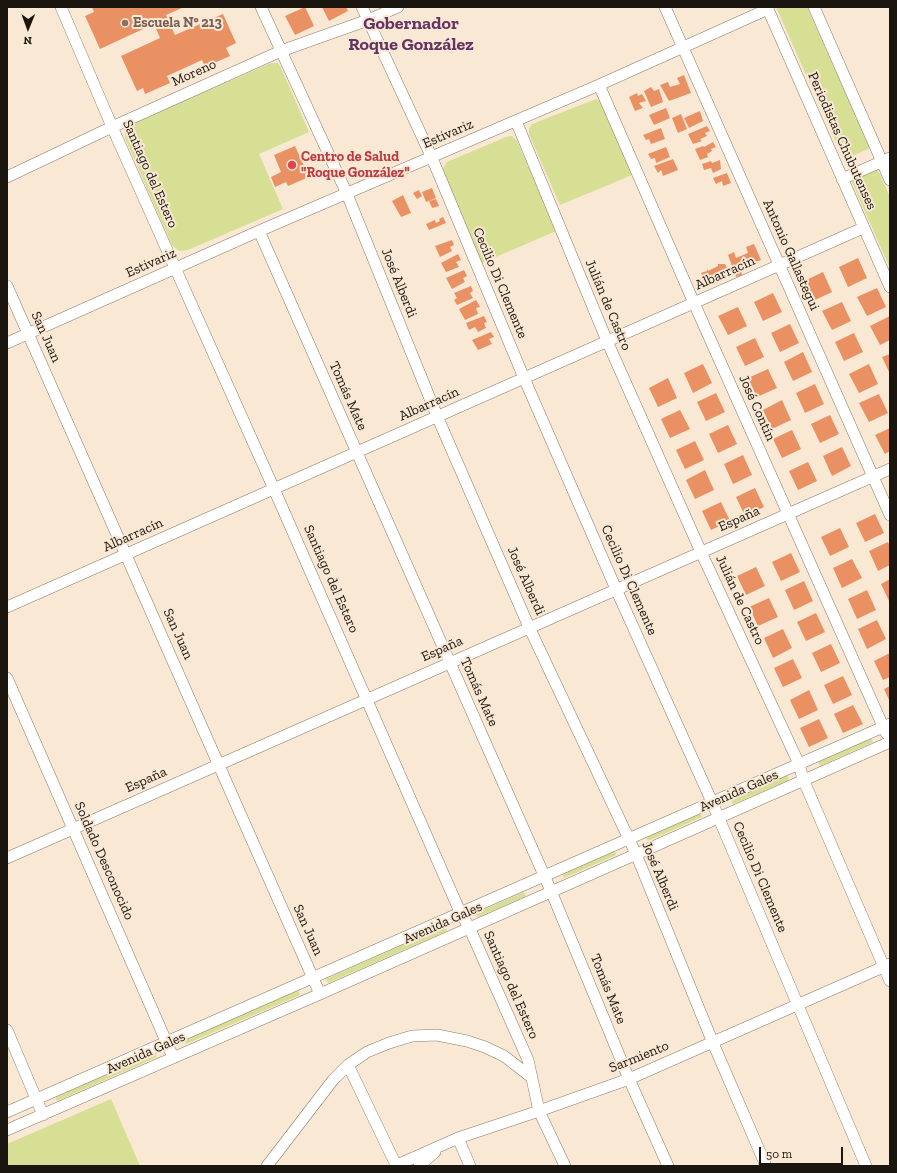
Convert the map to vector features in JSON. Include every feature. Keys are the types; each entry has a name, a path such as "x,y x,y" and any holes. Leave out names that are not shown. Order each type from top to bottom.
{"street":[{"name":"Santiago del Estero","path":"61,7 112,127 176,268 461,914 469,927 528,1060 539,1111 565,1166"},
{"name":"José Alberdi","path":"261,7 347,194 437,416 530,628 636,854 712,1043 766,1166"},
{"name":"Cecilio Di Clemente","path":"362,7 432,158 524,378 616,589 712,802 866,1166"},
{"name":"Moreno","path":"7,178 112,127 281,51 368,20 398,7"},
{"name":"Antonio Gallastegui","path":"665,7 890,515"},
{"name":"Periodistas Chubutenses","path":"814,7 886,160 890,180"},
{"name":"Estivariz","path":"7,343 176,268 599,85 768,8"},
{"name":"Periodistas Chubutenses","path":"768,8 890,287"},
{"name":"José Contín","path":"599,85 787,514 886,725 890,742"},
{"name":"Julián de Castro","path":"516,121 607,341 700,552 799,764 803,779 887,966 890,982"},
{"path":"842,179 886,160"},
{"name":"Albarracín","path":"7,607 864,228"},
{"name":"Tomás Mate","path":"259,232 544,876 629,1079 668,1166"},
{"name":"San Juan","path":"7,286 320,994"},
{"name":"España","path":"7,858 890,469"},
{"name":"Soldado Desconocido","path":"7,678 173,1057"},
{"name":"Avenida Gales","path":"7,1112 166,1041 461,914 886,725"},
{"name":"Avenida Gales","path":"7,1130 551,892 718,816 890,742"},
{"name":"Sarmiento","path":"396,1166 458,1138 629,1079 887,966"},
{"path":"7,1030 43,1114"},
{"path":"267,1166 333,1080 348,1066 367,1052 389,1043 412,1036 437,1035 485,1047 504,1056 531,1077"},
{"path":"348,1066 396,1166"},
{"path":"458,1138 470,1166"},
{"path":"419,1166 445,1144"}],"green space":[{"path":"776,7 807,7 870,148 844,160"},
{"path":"271,63 278,63 281,68 309,132 259,154 283,209 188,250 179,251 172,245 125,138 125,130 129,125"},
{"path":"596,99 601,101 632,175 560,205 529,134 529,129 532,124"},
{"path":"512,136 517,141 556,231 482,263 444,175 443,168 447,162 506,137"},
{"path":"877,168 890,197 890,268 851,180"},
{"path":"871,738 873,742 820,766 818,762"},
{"path":"787,775 789,780 733,804 731,800"},
{"path":"700,812 702,817 648,841 646,837"},
{"path":"615,851 616,855 564,878 562,874"},
{"path":"524,892 526,896 478,917 476,913"},
{"path":"445,926 447,931 328,983 326,979"},
{"path":"298,990 300,995 186,1044 184,1040"},
{"path":"155,1053 157,1057 57,1101 56,1097"},
{"path":"111,1099 140,1166 7,1166 7,1144"}],"building":[{"path":"92,7 184,7 166,15 175,35 223,14 236,43 226,48 230,56 205,67 202,60 167,76 170,83 145,94 143,88 137,91 121,56 160,38 154,24 100,49 85,16 94,12"},
{"path":"305,7 314,26 295,35 285,16"},
{"path":"322,7 346,7 348,11 329,21"},
{"path":"684,75 691,93 669,101 660,85 668,82 670,87 680,84 677,78"},
{"path":"651,87 654,91 659,89 663,102 651,107 644,91"},
{"path":"637,93 638,96 642,94 646,101 639,103 643,108 635,111 629,97"},
{"path":"666,108 670,118 654,125 649,115"},
{"path":"700,111 703,121 689,128 684,118"},
{"path":"681,114 687,129 678,133 672,118"},
{"path":"707,126 710,131 705,133 707,136 700,139 702,141 693,144 688,134"},
{"path":"661,128 665,139 651,144 649,139 646,140 643,135"},
{"path":"713,142 716,147 711,149 712,151 707,154 708,157 700,160 695,149 704,147"},
{"name":"Centro de Salud \"Roque González\"","path":"295,146 309,177 288,186 286,182 275,187 271,177 281,172 274,155"},
{"path":"666,147 670,157 656,163 655,158 651,159 648,154"},
{"path":"673,159 678,170 663,176 661,170 658,173 654,166"},
{"path":"720,160 721,169 713,173 711,168 704,170 702,164"},
{"path":"727,173 731,183 723,186 722,181 716,184 713,178"},
{"path":"432,188 436,198 426,202 422,192"},
{"path":"419,190 422,196 417,199 413,193"},
{"path":"403,195 411,213 401,217 392,201"},
{"path":"436,199 439,206 432,208 429,201"},
{"path":"443,217 446,223 429,230 426,224 435,220 436,223"},
{"path":"452,240 454,245 450,247 452,251 440,257 435,246"},
{"path":"754,244 761,260 752,263 752,260 743,263 745,267 741,269 742,275 736,277 728,255 734,252 736,258 748,253 746,247"},
{"path":"458,254 461,260 456,262 459,267 446,272 441,263"},
{"path":"858,258 867,278 848,287 839,267"},
{"path":"718,264 725,264 730,274 723,277 722,275 713,278 715,281 706,284 701,273 707,271 707,269 708,271 718,266"},
{"path":"464,270 467,276 463,278 465,282 452,289 446,278"},
{"path":"823,272 832,292 813,301 804,281"},
{"path":"471,286 473,291 470,293 473,298 457,305 454,300 457,298 454,293"},
{"path":"877,288 886,307 867,316 857,297"},
{"path":"773,293 782,312 763,321 754,302"},
{"path":"476,300 480,307 476,308 478,314 465,320 459,309"},
{"path":"842,302 851,321 832,330 822,311"},
{"path":"738,307 747,326 728,335 718,316"},
{"path":"484,316 487,322 484,323 486,328 478,332 475,327 469,330 466,323"},
{"path":"890,316 890,340 880,345 870,326"},
{"path":"790,324 799,343 780,352 771,333"},
{"path":"491,332 494,337 489,339 492,344 478,350 472,340"},
{"path":"854,333 863,352 844,361 835,342"},
{"path":"755,338 764,357 745,366 736,347"},
{"path":"803,352 812,372 793,381 784,362"},
{"path":"890,354 890,374 882,357"},
{"path":"703,364 712,383 693,393 684,373"},
{"path":"869,364 878,384 859,393 849,374"},
{"path":"768,369 777,388 757,397 748,378"},
{"path":"668,378 677,398 658,407 649,388"},
{"path":"815,384 824,404 805,413 796,393"},
{"path":"716,393 725,412 706,421 697,402"},
{"path":"879,394 888,413 869,422 859,403"},
{"path":"782,400 791,420 772,429 763,410"},
{"path":"680,410 690,429 670,438 661,419"},
{"path":"830,415 839,434 820,443 811,424"},
{"path":"728,425 737,444 718,453 709,434"},
{"path":"890,428 890,451 885,454 875,435"},
{"path":"792,430 801,449 782,458 773,439"},
{"path":"695,441 704,460 685,469 676,450"},
{"path":"842,447 851,466 832,476 823,456"},
{"path":"743,455 752,475 733,484 724,464"},
{"path":"808,462 817,481 798,490 789,471"},
{"path":"705,470 714,490 695,499 686,480"},
{"path":"755,488 764,507 745,516 736,497"},
{"path":"721,502 730,521 711,530 702,511"},
{"path":"875,514 884,533 865,542 856,523"},
{"path":"840,528 849,547 830,556 821,537"},
{"path":"888,542 890,547 890,565 878,571 869,551"},
{"path":"791,553 800,572 781,581 772,562"},
{"path":"852,559 862,578 842,588 833,568"},
{"path":"756,567 765,586 746,595 737,576"},
{"path":"890,579 890,603 881,584"},
{"path":"804,581 813,601 794,610 785,590"},
{"path":"867,590 876,610 857,619 848,599"},
{"path":"769,598 778,617 758,626 749,607"},
{"path":"816,613 825,632 806,641 797,622"},
{"path":"877,620 886,639 867,649 858,629"},
{"path":"783,629 792,648 773,658 764,638"},
{"path":"831,644 840,663 821,672 812,653"},
{"path":"890,653 890,677 883,680 874,661"},
{"path":"793,659 802,678 783,687 774,668"},
{"path":"843,676 852,695 833,704 824,685"},
{"path":"890,686 890,702 884,689"},
{"path":"809,690 818,710 799,719 790,700"},
{"path":"853,705 863,724 843,733 834,714"},
{"path":"819,719 828,738 809,747 800,728"}],"place":[{"name":"Escuela N° 213","path":"125,23"},
{"name":"Centro de Salud \"Roque González\"","path":"292,165"}],"district":[{"name":"Gobernador Roque González","path":"411,34"}]}
